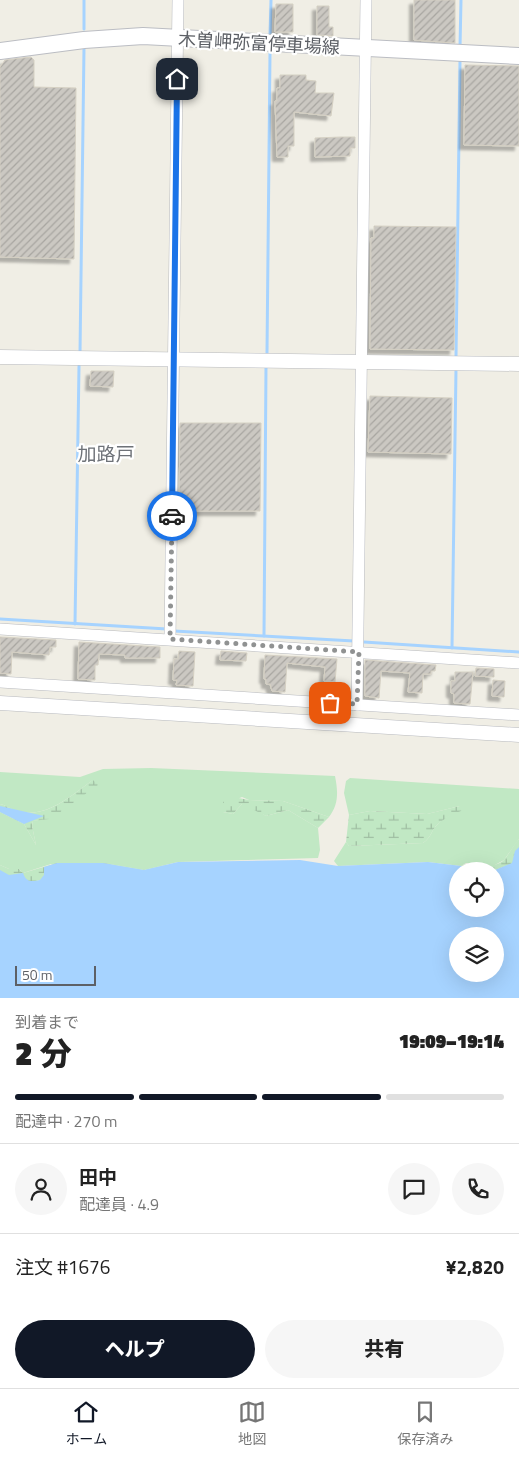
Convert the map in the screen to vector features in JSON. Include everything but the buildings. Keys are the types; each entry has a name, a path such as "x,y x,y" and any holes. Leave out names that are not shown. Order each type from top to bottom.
{"main road":[{"name":"木曽岬弥富停車場線","path":"0,51 113,37 143,36 519,56"}],"street":[{"path":"170,639 178,0"},
{"path":"357,704 366,0"},
{"path":"0,357 519,364"},
{"path":"0,629 519,663"},
{"path":"0,682 519,715"},
{"path":"0,703 519,735"}],"green space":[{"path":"151,768 335,776 337,797 335,807 329,817 283,801 249,800 242,797 225,804 223,812 233,814 245,803 266,816 288,810 318,828 320,850 318,858 178,862 144,870 103,863 51,864 23,873 19,869 9,869 0,865 0,812 24,824 36,845 32,826 33,821 49,818 93,780 47,810 25,813 0,804 0,772 80,777 103,769"},
{"path":"350,778 519,789 519,839 504,860 500,862 449,862 449,865 428,862 338,866 334,861 346,842 349,846 423,843 438,824 460,806 427,814 370,811 349,815 344,793 346,781"},
{"path":"93,780 98,785 59,813 49,819 33,821 32,826 36,845 24,824 0,812 0,804 26,813 47,810"},
{"path":"223,795 249,800 283,801 329,817 318,828 288,810 266,816 242,804 233,814 223,812"},
{"path":"464,806 467,809 441,821 423,843 349,846 346,842 349,815 370,811 427,814"},
{"path":"519,839 519,861 504,867 504,862 501,862"},
{"path":"57,863 103,863 144,870 166,865 155,871 68,876 30,882 0,878 0,865 9,869 19,869 23,873"}],"water":[{"path":"0,806 44,816 24,824 0,812"},
{"path":"519,847 519,998 0,998 0,870 9,875 23,873 27,880 31,881 40,880 44,875 44,867 57,863 103,863 144,870 178,862 300,860 338,866 428,862 449,865 449,917 504,917 504,866 512,863 515,851"}],"waterway":[{"path":"84,0 84,29"},
{"path":"270,37 271,0"},
{"path":"460,47 461,0"},
{"path":"80,353 84,48"},
{"path":"267,353 270,53"},
{"path":"456,357 460,61"},
{"path":"75,624 79,366"},
{"path":"264,636 266,366"},
{"path":"452,648 456,369"},
{"path":"0,619 167,629"},
{"path":"174,631 354,641"},
{"path":"364,642 519,652"}],"way so far":[{"path":"172,516 170,639 359,652 357,704 330,703"}],"district":[{"name":"加路戸","path":"106,453"}],"route":[{"path":"172,516 177,79"}]}
